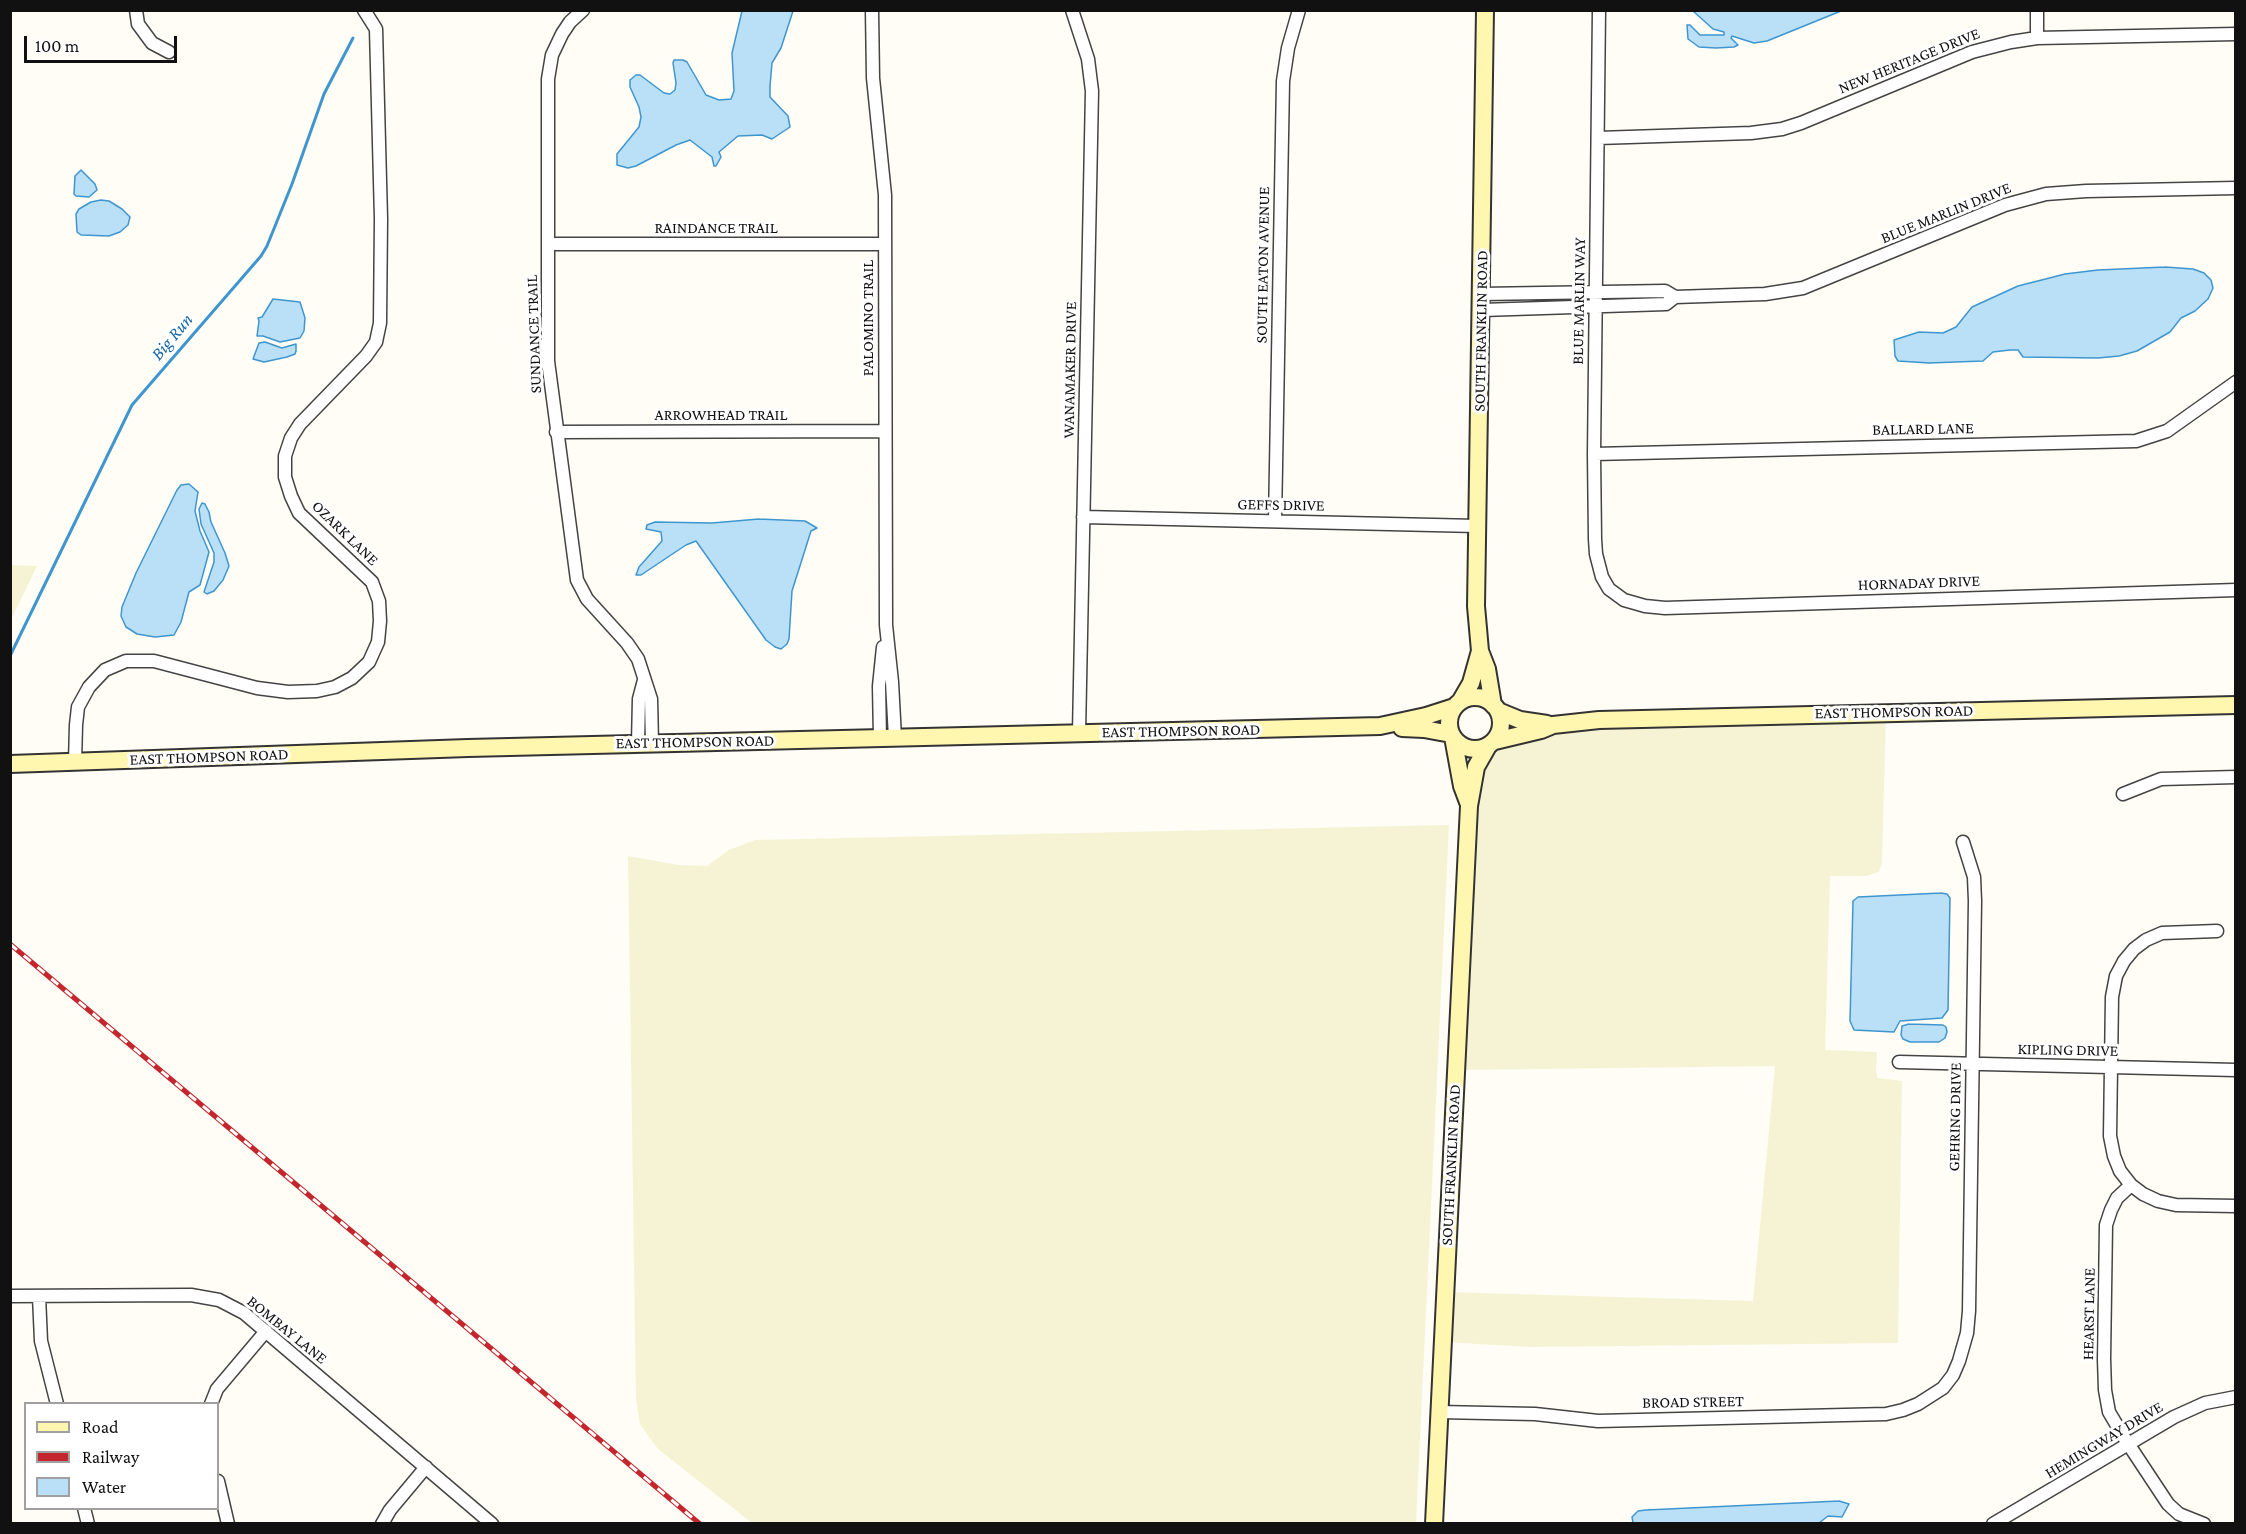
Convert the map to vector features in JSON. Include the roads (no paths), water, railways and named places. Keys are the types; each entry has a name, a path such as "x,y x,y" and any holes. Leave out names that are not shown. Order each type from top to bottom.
{"main road":[{"name":"SOUTH FRANKLIN ROAD","path":"1485,10 1476,606 1480,651 1487,669 1496,708"},
{"name":"SOUTH FRANKLIN ROAD","path":"1457,705 1471,683 1480,651"},
{"path":"1479,697 1496,708 1501,726 1492,743 1481,749 1469,749 1462,746 1452,736 1449,718 1457,705 1467,698 1479,697"},
{"name":"EAST THOMPSON ROAD","path":"1380,726 1426,716 1457,705"},
{"name":"EAST THOMPSON ROAD","path":"1496,708 1521,720 1553,725 1599,720 2235,705"},
{"name":"EAST THOMPSON ROAD","path":"1492,743 1553,725"},
{"name":"EAST THOMPSON ROAD","path":"10,764 645,743 1380,726 1424,729 1452,736"},
{"name":"SOUTH FRANKLIN ROAD","path":"1452,736 1462,786 1469,806"},
{"name":"SOUTH FRANKLIN ROAD","path":"1434,1524 1469,806 1476,767 1492,743"}],"street":[{"path":"136,10 138,24 152,43 169,52"},
{"name":"OZARK LANE","path":"75,762 75,725 78,707 89,687 105,670 124,662 154,661 257,688 288,692 317,691 335,687 352,678 369,662 378,642 381,621 379,601 372,582 299,513 285,477 285,456 291,438 300,424 366,356 376,342 381,323 376,28 364,10"},
{"name":"SUNDANCE TRAIL","path":"583,10 562,34 552,55 548,79 548,361 577,580 587,599 627,643 638,659 644,680 639,699 645,743"},
{"name":"PALOMINO TRAIL","path":"872,10 873,78 884,172 886,625 879,686 887,738"},
{"name":"WANAMAKER DRIVE","path":"1072,10 1088,59 1092,91 1079,733"},
{"name":"SOUTH EATON AVENUE","path":"1275,521 1283,81 1288,48 1299,10"},
{"name":"BLUE MARLIN WAY","path":"1599,10 1594,454 1596,554 1602,577 1609,589"},
{"path":"2037,10 2037,38"},
{"name":"NEW HERITAGE DRIVE","path":"1598,138 1751,133 1782,129 1981,49 2037,38 2235,34"},
{"name":"BLUE MARLIN DRIVE","path":"1482,302 1596,292 1665,291 1675,297 1766,294 1803,288 2005,206 2046,194 2235,188"},
{"name":"RAINDANCE TRAIL","path":"548,244 885,244"},
{"name":"BLUE MARLIN DRIVE","path":"1482,302 1596,306 1666,304 1675,297"},
{"name":"BALLARD LANE","path":"1594,454 2136,441 2158,436 2172,428 2235,382"},
{"name":"ARROWHEAD TRAIL","path":"556,432 885,432"},
{"name":"GEFFS DRIVE","path":"1083,517 1477,526"},
{"name":"HORNADAY DRIVE","path":"1609,589 1624,600 1645,606 1665,608 2235,590"},
{"path":"2122,794 2161,779 2235,777"},
{"name":"GEHRING DRIVE","path":"1942,1388 1953,1375 1967,1334 1976,901 1974,877 1963,842"},
{"path":"2217,931 2162,933 2146,940 2134,949 2116,976 2112,997 2110,1136 2120,1171 2131,1185 2158,1201 2176,1205 2235,1206"},
{"name":"KIPLING DRIVE","path":"1899,1062 2235,1070"},
{"name":"HEARST LANE","path":"2131,1185 2117,1198 2110,1210 2106,1225 2104,1359 2105,1390 2109,1412 2168,1504 2179,1514 2204,1524"},
{"name":"BOMBAY LANE","path":"10,1296 191,1296 219,1300 244,1313 266,1331 492,1524"},
{"path":"39,1296 41,1341 56,1402"},
{"path":"212,1402 217,1389 266,1331"},
{"name":"BROAD STREET","path":"1439,1413 1535,1414 1598,1421 1886,1414 1918,1404 1942,1388"},
{"name":"HEMINGWAY DRIVE","path":"1994,1524 2129,1446 2174,1417 2205,1403 2235,1397"},
{"path":"382,1524 390,1510 426,1467"},
{"path":"219,1485 228,1524"}],"water":[{"path":"742,11 793,11 781,48 772,63 770,86 770,97 788,116 790,127 772,139 762,135 738,136 719,152 721,157 716,166 714,166 712,157 690,140 636,166 628,168 617,165 617,154 639,127 641,117 639,107 630,87 630,80 636,75 640,75 664,93 670,94 675,90 676,83 674,60 683,60 687,62 706,95 719,100 731,99 734,91 732,53"},
{"path":"1693,11 1841,11 1767,41 1754,43 1732,36 1731,38 1738,45 1716,48 1699,47 1688,39 1687,25 1690,25 1700,35 1724,35 1724,32 1713,29"},
{"path":"81,170 95,184 97,190 89,197 74,194 75,176"},
{"path":"109,201 122,209 130,217 128,225 120,232 109,236 81,235 77,232 76,214 79,209 91,202"},
{"path":"2165,267 2193,269 2204,273 2211,280 2213,288 2208,299 2195,311 2181,318 2170,332 2137,351 2098,358 2023,357 2018,350 2010,350 1993,352 1983,361 1929,363 1898,361 1895,356 1894,340 1919,332 1943,333 1956,327 1972,307 2018,286 2065,274"},
{"path":"273,299 300,302 305,318 304,331 300,338 280,342 257,336 258,318 262,317"},
{"path":"265,342 282,348 296,344 295,354 264,362 253,359 259,343"},
{"path":"189,484 198,492 195,511 209,552 200,585 189,592 181,622 174,635 155,637 137,634 126,627 121,616 122,607 177,490 181,485"},
{"path":"202,503 209,512 229,566 223,580 214,591 207,594 204,592 214,562 214,553 201,524 199,509"},
{"path":"759,519 805,521 817,528 811,531 792,591 789,639 781,649 766,640 696,541 686,545 641,575 636,575 639,567 662,541 661,532 646,529 647,525 655,522 712,523"},
{"path":"1947,894 1950,898 1948,1010 1942,1018 1900,1021 1894,1032 1854,1030 1850,1021 1853,901 1858,897"},
{"path":"1909,1024 1943,1025 1947,1032 1945,1038 1939,1042 1910,1042 1903,1039 1901,1035 1902,1026"},
{"path":"1839,1501 1849,1504 1842,1517 1828,1516 1819,1523 1633,1523 1632,1517 1638,1511 1646,1510"}],"waterway":[{"name":"Big Run","path":"10,656 132,405 261,256 267,246 324,94 353,38"}],"railway":[{"path":"10,944 700,1524"}]}
